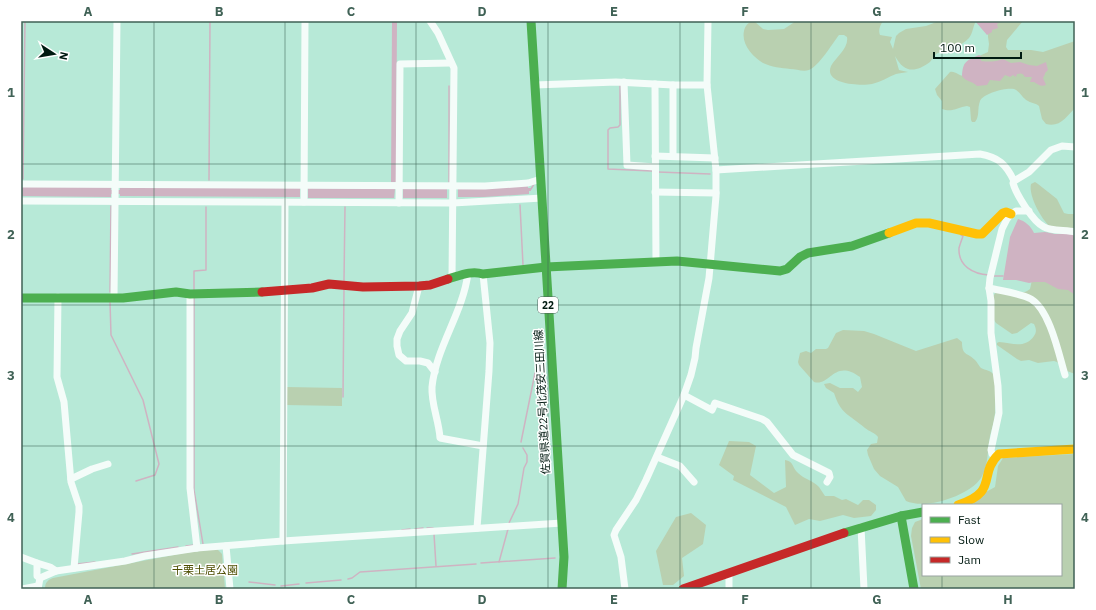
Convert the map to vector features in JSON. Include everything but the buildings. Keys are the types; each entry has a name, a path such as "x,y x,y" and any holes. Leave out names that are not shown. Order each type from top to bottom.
{"street":[{"path":"114,297 117,21"},
{"path":"304,202 306,21"},
{"path":"430,21 438,33 454,68 452,278"},
{"name":"佐賀県道22号北茂安三田川線","path":"531,21 564,557 562,589"},
{"path":"625,589 620,558 614,535 636,500 657,457 684,395 695,358 709,278 716,193 716,170 707,85 708,21"},
{"path":"398,203 400,64 452,62"},
{"path":"535,85 624,82 673,85 707,85"},
{"path":"624,82 627,166 656,168"},
{"path":"655,84 656,262"},
{"path":"673,85 673,156"},
{"path":"1014,180 1029,172 1051,150 1062,146 1075,147"},
{"path":"716,170 980,154 991,156 1000,160 1007,168 1014,180 1014,186 1038,223 1045,228 1075,232"},
{"path":"655,156 715,158"},
{"path":"21,201 116,192 304,185 485,186 528,183 541,179"},
{"path":"21,184 116,192 285,202 453,203 542,198"},
{"path":"656,192 716,193"},
{"path":"283,541 285,202"},
{"path":"995,457 991,450 999,413 998,386 991,333 991,301 989,288 991,272 1002,229 1011,214 1016,211 1029,211"},
{"path":"21,298 123,298 164,293 190,294 284,291 312,288 329,284 363,287 419,286 430,285 468,273 477,272 483,274 546,267 677,261 758,268 780,272 787,269 800,257 808,253 817,250 852,246 916,223 929,223 982,234 1002,213 1006,212 1011,214"},
{"path":"468,273 458,311 435,372 432,388 440,430 440,438 483,446"},
{"path":"477,528 488,402 490,343 483,274"},
{"path":"419,286 412,313 400,331 397,346 399,356 406,361 420,361 428,363 435,372"},
{"path":"989,288 1029,298 1037,305 1053,331 1065,375"},
{"path":"190,294 190,488 197,548"},
{"path":"58,297 57,377 64,402 71,479 79,506 74,568"},
{"path":"684,395 712,410 715,403 767,422 793,455 829,473 830,477 827,482"},
{"path":"961,504 976,498 983,490 987,484 995,457 1005,453 1075,449"},
{"path":"657,457 680,466 683,472 694,482"},
{"path":"71,479 92,469 108,464"},
{"path":"684,589 861,527 901,516 922,512"},
{"path":"901,516 914,589"},
{"path":"40,578 56,571 125,561 145,556 197,548 562,523"},
{"path":"861,527 864,589"},
{"path":"226,546 230,589"},
{"path":"21,557 50,567 56,571"},
{"path":"22,589 38,588 40,578 37,576 37,563"},
{"path":"729,573 729,589"}],"green space":[{"path":"754,21 763,29 768,30 784,29 796,21 883,21 879,31 880,35 892,37 890,42 893,49 896,36 906,29 926,26 939,21 976,21 969,38 966,41 938,53 925,66 910,70 902,66 895,56 899,70 908,72 896,74 872,84 860,85 838,81 830,72 831,66 846,45 847,37 844,35 839,35 821,60 813,68 807,71 802,71 780,68 763,63 752,54 746,45 744,41 744,29 748,23"},
{"path":"997,21 1023,21 1007,40 1006,47 1008,50 1031,50 1043,52 1075,41 1075,108 1059,123 1051,125 1046,124 1042,119 1039,106 1026,100 1018,91 1014,89 1006,89 995,92 982,98 975,122 972,122 971,120 970,107 967,106 949,110 942,109 942,101 937,95 935,89 950,72 964,76 1004,74 1044,68 980,63 979,56 988,52 988,31"},
{"path":"1035,182 1057,199 1064,213 1075,214 1075,235 1064,234 1056,231 1045,222 1037,209 1032,195 1031,184"},
{"path":"1041,279 1075,290 1075,374 1067,371 1054,361 1038,363 1029,360 1021,361 997,345 999,342 1018,344 1027,343 1034,336 1036,330 1034,324 1031,323 1017,333 1012,334 996,323 994,320 993,297 1000,291 1026,292 1030,289 1032,280"},
{"path":"843,330 864,331 916,351 957,338 962,342 964,352 975,360 981,368 994,375 994,421 984,473 975,485 957,496 946,500 924,504 914,503 906,501 898,487 880,476 874,469 867,450 871,444 877,443 878,437 846,414 840,406 834,393 826,388 824,384 830,383 840,388 853,388 858,392 862,387 860,377 844,370 833,374 824,381 814,382 798,362 800,353 806,351 811,353 816,349 828,348 836,333"},
{"path":"286,387 342,388 342,406 285,405"},
{"path":"729,441 749,442 756,446 750,475 774,493 786,487 785,460 791,463 800,475 817,485 825,496 834,496 842,500 846,499 858,505 863,500 869,500 876,505 876,510 871,516 854,518 843,515 820,521 809,519 795,525 786,507 733,480 734,476 719,465"},
{"path":"1075,454 1075,589 921,589 911,536 912,528 915,522 922,519 922,576 1062,576 1062,504 973,504 986,492 995,487 998,466 1003,458"},
{"path":"691,513 706,525 703,544 682,558 684,576 673,585 663,585 656,551 676,517"},
{"name":"千栗土居公園","path":"217,549 222,554 225,589 45,589 47,582 53,578 184,553"}],"shaded area":[{"path":"392,21 397,21 396,182 391,182"},
{"path":"975,21 1001,21 997,24 998,28 992,30 992,32 987,35"},
{"path":"979,55 982,57 981,61 989,62 1003,59 1011,63 1020,62 1037,66 1046,62 1048,70 1043,78 1046,85 1041,86 1034,82 1030,82 1032,77 1025,77 1021,73 1017,74 1016,77 1013,75 1010,77 1005,75 1000,81 990,80 987,85 977,86 962,76 964,64"},
{"path":"21,186 111,187 111,190 120,190 120,187 300,188 300,197 120,196 120,194 111,194 111,197 21,196"},
{"path":"528,186 528,188 531,188 529,194 458,197 458,189"},
{"path":"308,188 395,189 394,198 308,198"},
{"path":"403,189 447,189 447,198 403,198"},
{"path":"1018,219 1028,224 1034,233 1045,232 1055,234 1075,234 1075,295 1068,290 1058,289 1045,282 1029,283 1016,280 1003,280 1010,237"}],"waterway":[{"path":"23,179 25,21"},
{"path":"209,180 210,21"},
{"path":"620,85 620,125 608,130 608,169 652,171"},
{"path":"449,86 449,182"},
{"path":"658,172 710,174"},
{"path":"531,189 534,184"},
{"path":"520,205 523,265"},
{"path":"110,292 111,206"},
{"path":"194,291 194,271 206,270 206,207"},
{"path":"344,281 345,207"},
{"path":"961,235 963,236 959,248 961,260 972,271 989,275"},
{"path":"993,276 1003,276"},
{"path":"343,397 344,289"},
{"path":"194,298 194,490 203,544"},
{"path":"110,302 111,335 143,400 159,464 155,475 136,481"},
{"path":"540,368 544,367"},
{"path":"521,442 535,373 537,371"},
{"path":"509,523 518,504 524,468 527,462 527,455 523,448"},
{"path":"415,529 423,528"},
{"path":"427,528 433,528"},
{"path":"402,530 410,529"},
{"path":"499,562 508,529"},
{"path":"434,534 436,566"},
{"path":"186,546 194,545"},
{"path":"132,554 178,547"},
{"path":"481,563 555,558"},
{"path":"77,564 95,562"},
{"path":"348,579 360,572 476,564"},
{"path":"306,583 341,580"},
{"path":"249,582 275,585"},
{"path":"281,586 299,584"}],"traffic: fast":[{"path":"531,21 564,557 562,589"},
{"path":"448,279 470,273 483,274 546,267 677,261 780,271 787,269 800,257 808,253 852,246 889,233"},
{"path":"21,298 123,298 176,292 190,294 262,292"},
{"path":"844,533 901,516 922,512"},
{"path":"901,516 914,589"}],"traffic: slow":[{"path":"889,233 916,223 929,223 982,234 1003,213 1006,212 1011,214"},
{"path":"961,504 971,500 984,488 989,469 999,454 1075,449"}],"traffic: jam":[{"path":"262,292 312,288 329,284 363,287 419,286 430,285 448,279"},
{"path":"683,589 844,533"}]}
